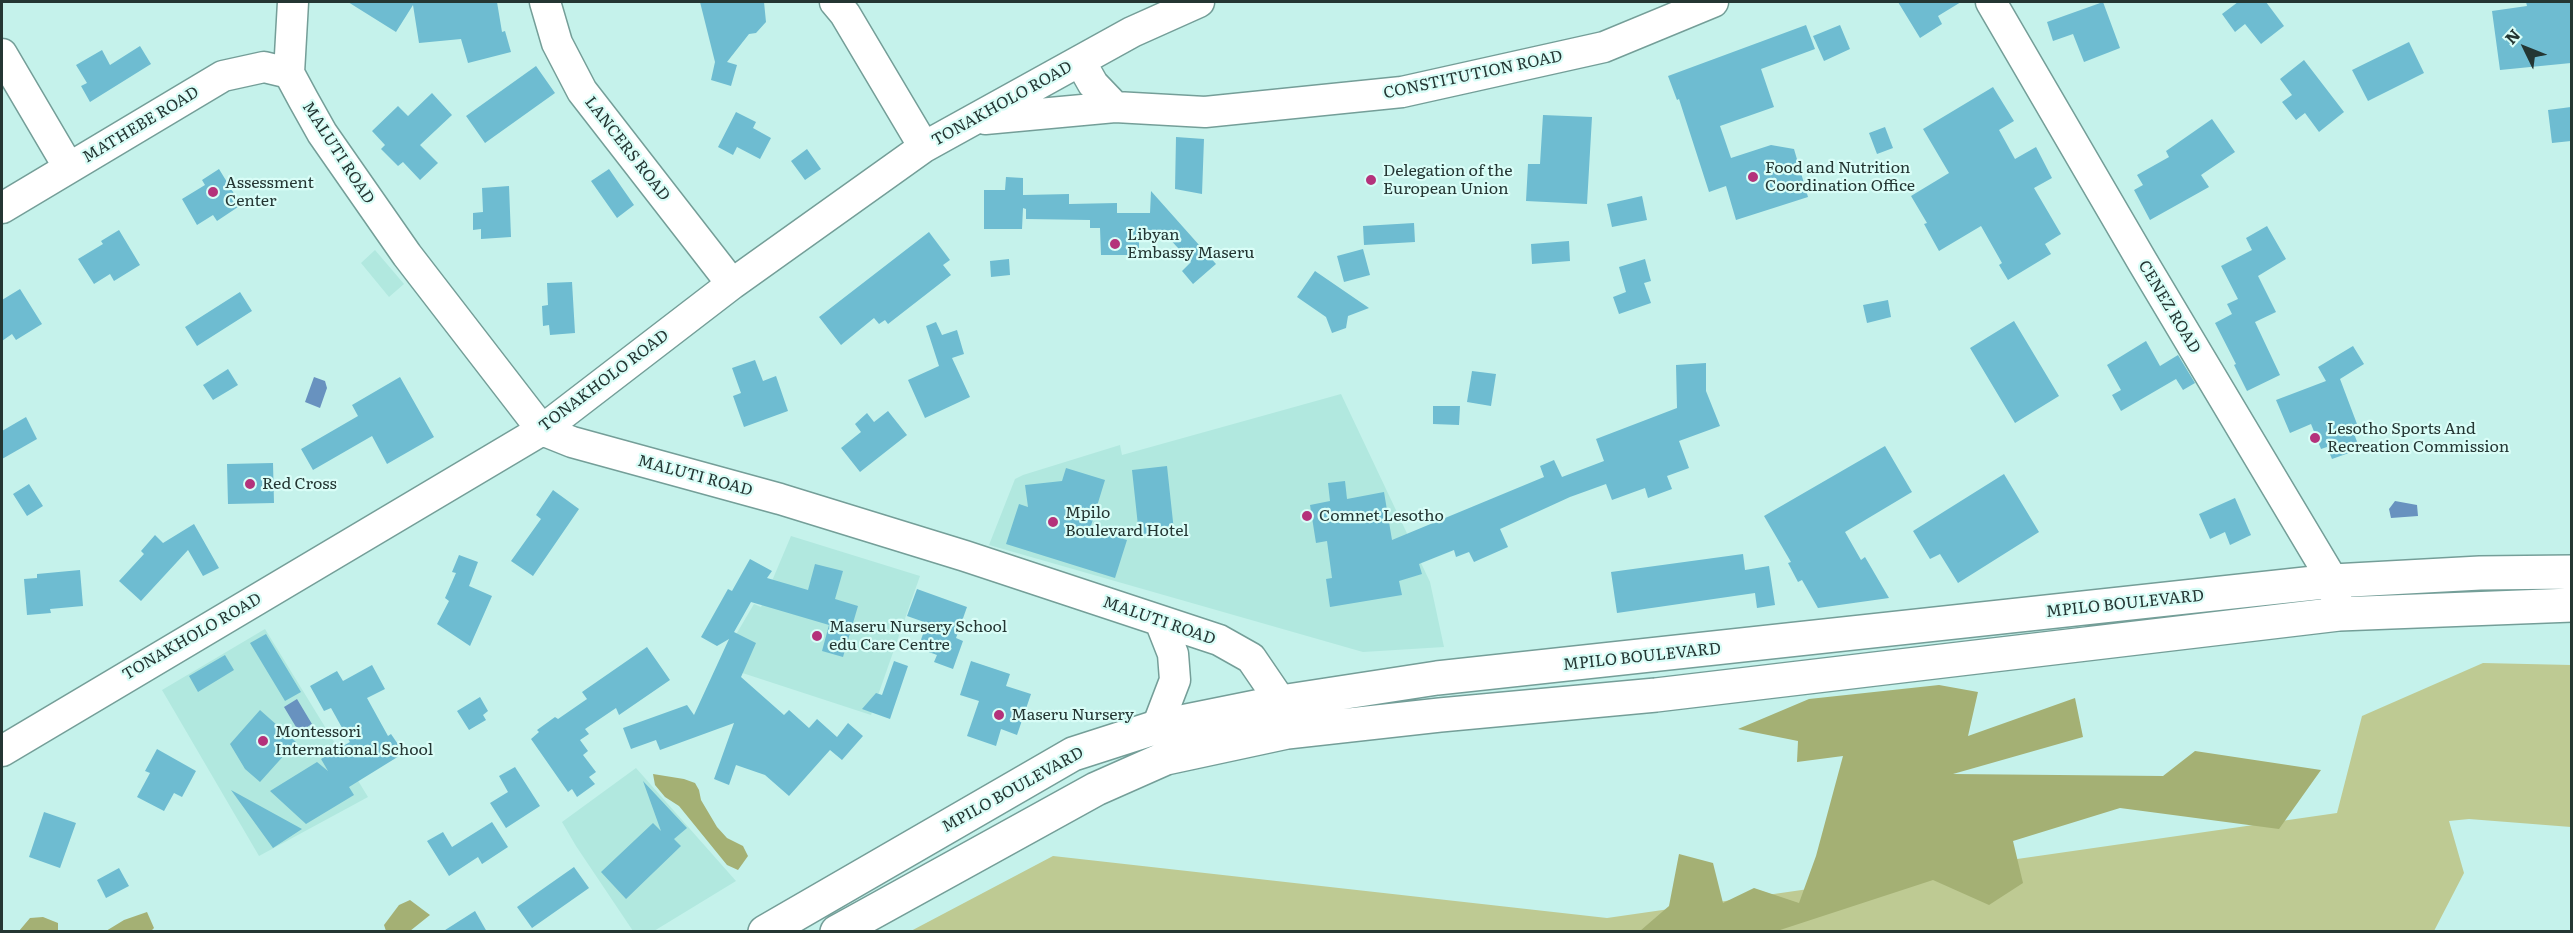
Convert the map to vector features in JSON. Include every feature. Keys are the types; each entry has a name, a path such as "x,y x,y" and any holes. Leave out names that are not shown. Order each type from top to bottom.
{"highway":[{"name":"MPILO BOULEVARD","path":"837,932 1096,789 1166,758 1284,717 1437,678 2333,581 2480,573 2571,572"},
{"name":"MPILO BOULEVARD","path":"765,932 1073,754 1157,727 1284,717 1440,715 1656,695 2338,614 2571,605"}],"street":[{"path":"289,72 293,2"},
{"name":"LANCERS ROAD","path":"545,2 557,42 582,91 732,284"},
{"path":"835,2 845,14 924,147"},
{"name":"TONAKHOLO ROAD","path":"2,751 542,430 732,284 924,147 1132,32 1198,2"},
{"name":"CONSTITUTION ROAD","path":"974,120 1115,106 1206,112 1402,92 1604,47 1713,2"},
{"name":"CENEZ ROAD","path":"1991,2 2333,581 2338,614"},
{"path":"2,54 69,168"},
{"path":"1080,61 1093,84 1115,106"},
{"name":"MATHEBE ROAD","path":"2,208 223,76 264,67 289,72"},
{"name":"MALUTI ROAD","path":"289,72 322,133 407,255 542,430 572,442 780,498 1219,640 1251,658 1284,717"},
{"path":"1157,727 1175,680 1173,654 1160,621"}],"shaded area":[{"path":"375,250 404,284 389,297 361,263"},
{"path":"1341,394 1430,582 1444,647 1363,652 989,545 1015,479 1023,475 1120,445 1122,455"},
{"name":"Maseru Nursery School edu Care Centre","path":"791,536 920,576 871,715 718,665 754,604 761,607"},
{"name":"Montessori International School","path":"265,629 368,797 259,856 162,690"},
{"path":"2483,663 2571,665 2571,827 2469,819 2449,821 2464,873 2434,931 909,932 1053,856 1607,918 2337,813 2362,716"},
{"path":"636,768 736,881 654,931 633,931 562,822"}],"green space":[{"path":"1939,685 1978,692 1968,736 2075,698 2083,737 1953,774 2163,776 2195,751 2321,770 2279,829 2120,808 2013,841 2023,883 1989,905 1933,880 1777,931 1640,931 1669,906 1679,854 1713,863 1723,903 1754,888 1799,903 1816,856 1843,756 1797,762 1798,741 1738,729 1809,699"},
{"path":"653,774 695,783 701,800 717,827 727,838 743,846 748,856 738,870 727,865 679,806 665,797 655,785"},
{"path":"410,900 430,915 410,931 386,931 384,925 399,905"},
{"path":"147,912 154,928 151,931 106,931 124,920"},
{"path":"43,917 58,923 58,931 19,931 30,918"}],"water":[{"path":"314,377 325,381 327,388 320,408 305,402"},
{"path":"2395,501 2417,505 2418,516 2391,518 2389,509"},
{"path":"297,699 312,724 299,732 284,707"}],"building":[{"path":"348,2 497,2 502,32 505,31 511,52 468,63 461,39 419,43 413,5 396,32"},
{"path":"700,2 764,2 766,22 756,33 749,34 727,62 737,65 731,86 711,80 715,62"},
{"path":"1898,2 1961,2 1938,16 1942,24 1920,38"},
{"path":"2103,2 2120,48 2084,62 2073,34 2053,41 2047,22"},
{"path":"2238,2 2266,2 2284,26 2261,44 2245,24 2235,32 2222,14"},
{"path":"2526,2 2571,2 2571,63 2500,70 2492,11 2527,6"},
{"path":"1806,25 1815,49 1761,69 1774,107 1720,126 1731,158 1771,145 1794,149 1808,197 1736,220 1726,186 1709,192 1679,99 1677,100 1668,76"},
{"path":"1840,25 1850,49 1824,61 1813,36"},
{"path":"2409,42 2424,73 2368,101 2352,70"},
{"path":"140,46 151,64 90,102 81,86 87,83 76,65 102,50 110,65"},
{"path":"2304,60 2344,112 2319,132 2305,113 2296,120 2282,102 2292,95 2280,79"},
{"path":"536,66 555,93 485,143 466,116"},
{"path":"1993,87 2014,121 1999,130 2015,159 2036,147 2052,178 2034,188 2061,234 2045,244 2051,254 2008,280 1999,265 2002,263 1981,226 1939,251 1924,224 1927,223 1911,196 1949,173 1923,129"},
{"path":"432,93 452,115 420,145 438,163 420,180 403,162 398,166 381,149 385,145 372,131 398,106 408,116"},
{"path":"2571,107 2571,141 2552,143 2548,110"},
{"path":"736,112 756,122 753,128 771,138 760,159 737,147 733,155 718,147"},
{"path":"1543,115 1592,117 1587,204 1526,201 1528,164 1540,164"},
{"path":"2212,119 2235,152 2201,175 2209,187 2150,220 2134,190 2143,185 2137,175 2169,157 2166,151"},
{"path":"1885,127 1893,148 1877,154 1869,133"},
{"path":"1176,137 1204,139 1202,194 1175,189"},
{"path":"807,149 821,169 805,180 791,161"},
{"name":"Assessment Center","path":"219,169 241,205 217,221 213,215 197,225 182,199 205,185 202,180"},
{"path":"609,169 634,205 617,218 591,181"},
{"name":"Libyan Embassy Maseru","path":"1006,177 1023,178 1023,195 1069,194 1069,204 1117,203 1117,213 1150,213 1151,191 1216,264 1193,284 1182,271 1191,262 1165,234 1139,234 1139,255 1101,255 1100,228 1090,228 1090,220 1026,219 1026,209 1023,208 1022,229 984,229 984,190 1005,190"},
{"path":"509,186 511,237 481,239 481,229 473,230 473,213 483,212 482,188"},
{"path":"1642,196 1647,220 1612,227 1607,204"},
{"path":"1414,223 1415,242 1364,245 1363,226"},
{"path":"2267,226 2286,259 2258,276 2276,312 2255,322 2280,375 2247,391 2215,323 2232,314 2227,304 2238,299 2221,266 2252,250 2246,238"},
{"path":"119,230 140,265 114,281 110,274 94,284 78,259 103,244 101,241"},
{"path":"929,232 950,260 943,265 951,275 888,324 885,320 879,324 874,318 841,345 819,317"},
{"path":"1569,241 1570,261 1532,264 1531,244"},
{"path":"1363,249 1370,275 1344,282 1337,256"},
{"path":"1009,259 1010,275 991,277 990,261"},
{"path":"1645,259 1651,281 1644,283 1651,303 1619,314 1613,297 1626,292 1619,267"},
{"path":"1315,271 1369,308 1348,316 1346,328 1332,333 1326,317 1297,297"},
{"path":"572,282 575,333 550,335 549,325 543,326 542,306 548,305 547,283"},
{"path":"20,289 42,324 16,340 12,334 2,341 2,300"},
{"path":"240,292 252,311 197,346 185,327"},
{"path":"1888,300 1891,317 1867,323 1863,305"},
{"path":"2014,321 2059,396 2015,423 1970,348"},
{"path":"936,322 942,335 957,330 964,354 952,358 970,397 925,418 908,380 939,366 926,326"},
{"path":"2146,341 2160,366 2178,355 2195,383 2183,390 2176,379 2121,411 2112,395 2121,390 2107,365"},
{"path":"2353,346 2364,364 2340,379 2360,432 2354,434 2360,449 2332,459 2327,447 2321,449 2311,424 2290,433 2276,400 2326,381 2318,367"},
{"path":"755,360 763,381 776,376 788,411 744,427 733,396 741,393 732,368"},
{"path":"1706,363 1706,391 1720,426 1679,441 1689,468 1667,476 1672,489 1648,498 1645,488 1612,500 1606,484 1570,497 1500,529 1508,547 1474,562 1469,552 1456,557 1454,550 1419,564 1422,574 1399,581 1402,595 1330,607 1326,579 1332,578 1327,541 1316,543 1310,505 1330,501 1328,483 1345,481 1347,499 1384,492 1392,540 1544,477 1540,466 1554,460 1562,477 1604,461 1596,439 1677,408 1676,365"},
{"path":"228,369 238,385 213,400 203,385"},
{"path":"1472,371 1496,374 1491,406 1467,402"},
{"path":"400,377 434,437 387,464 372,436 313,470 301,449 358,416 352,405"},
{"path":"1433,406 1460,406 1459,425 1433,424"},
{"path":"888,411 907,435 860,472 841,448 861,432 855,424 867,413 874,422"},
{"path":"26,417 37,439 2,459 2,431"},
{"path":"1885,446 1912,492 1845,532 1861,560 1865,557 1889,598 1818,608 1802,580 1798,582 1788,563 1791,562 1764,516"},
{"name":"Red Cross","path":"273,463 274,503 228,504 227,464"},
{"path":"1167,466 1174,531 1139,535 1132,470"},
{"name":"Mpilo Boulevard Hotel","path":"1066,468 1105,480 1090,529 1127,540 1115,578 1006,544 1019,504 1028,507 1025,485 1062,481"},
{"path":"2004,474 2039,532 1958,583 1940,554 1930,559 1913,531"},
{"path":"29,484 43,506 27,516 13,494"},
{"path":"553,490 579,509 533,576 511,561 541,519 536,515"},
{"path":"2235,498 2251,535 2230,545 2225,532 2210,539 2199,514"},
{"path":"194,524 219,568 203,576 188,550 141,601 119,581 144,554 141,551 155,535 163,543"},
{"path":"1743,554 1745,570 1769,566 1775,605 1757,608 1755,593 1617,613 1611,572"},
{"path":"459,555 478,562 469,586 492,596 470,646 437,624 449,601 445,598 456,573 452,572"},
{"path":"750,559 772,571 767,578 808,590 815,564 843,571 835,599 858,606 843,657 822,651 829,625 751,602 734,632 756,643 741,677 784,715 789,710 809,728 817,719 837,737 848,723 863,736 842,760 830,750 789,796 765,775 736,765 729,785 714,779 734,723 660,750 656,740 631,749 623,728 687,705 694,715 729,639 717,646 701,637 728,589 732,591"},
{"path":"80,570 83,606 50,609 51,613 27,615 24,579 37,578 37,574"},
{"path":"917,589 967,607 956,638 963,641 953,669 934,662 937,655 918,648 927,623 907,616"},
{"path":"266,634 301,692 285,701 250,643"},
{"path":"647,647 670,680 619,715 616,708 585,729 589,734 580,740 588,751 583,755 596,772 589,777 595,784 577,797 572,789 568,792 531,739 539,732 537,730 555,717 558,719 587,699 582,692"},
{"path":"225,655 234,670 198,692 189,676"},
{"path":"894,661 908,666 890,719 862,709 876,693 882,695"},
{"name":"Maseru Nursery","path":"971,661 1010,674 1006,686 1031,694 1017,735 1001,729 996,746 967,736 979,701 960,695"},
{"path":"372,665 385,689 367,698 388,736 391,734 404,753 349,787 354,795 306,824 270,791 317,762 328,771 321,759 350,742 331,708 324,711 310,686 337,671 343,681"},
{"path":"480,697 488,711 483,715 486,720 469,730 457,711"},
{"path":"260,710 296,742 260,782 245,769 230,744"},
{"path":"157,749 196,771 182,797 174,793 164,811 137,797 150,773 145,771"},
{"path":"515,767 540,806 506,828 490,803 508,792 499,776"},
{"path":"643,781 687,828 674,839 681,846 626,899 601,872 653,823 661,831"},
{"path":"231,790 302,829 273,848"},
{"path":"44,812 76,823 60,868 29,857"},
{"path":"492,822 508,847 482,864 478,857 449,876 427,841 443,832 452,847"},
{"path":"574,867 589,888 532,928 517,907"},
{"path":"119,868 129,886 106,898 97,880"},
{"path":"475,911 487,932 442,932"}],"place":[{"name":"Food and Nutrition Coordination Office","path":"1753,177"},
{"name":"Delegation of the European Union","path":"1371,180"},
{"name":"Assessment Center","path":"213,192"},
{"name":"Libyan Embassy Maseru","path":"1115,244"},
{"name":"Lesotho Sports And Recreation Commission","path":"2315,438"},
{"name":"Red Cross","path":"250,484"},
{"name":"Comnet Lesotho","path":"1307,516"},
{"name":"Mpilo Boulevard Hotel","path":"1053,522"},
{"name":"Maseru Nursery School edu Care Centre","path":"817,636"},
{"name":"Maseru Nursery","path":"999,715"},
{"name":"Montessori International School","path":"263,741"}]}
